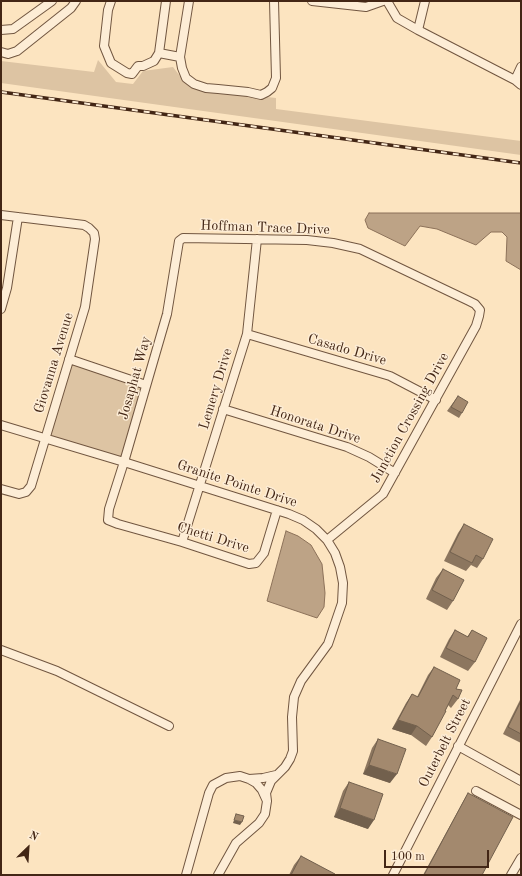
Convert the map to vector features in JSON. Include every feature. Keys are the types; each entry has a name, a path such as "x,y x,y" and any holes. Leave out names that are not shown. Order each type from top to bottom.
{"street":[{"path":"1,30 13,29 52,1"},
{"path":"1,52 8,54 17,51 71,8 76,1"},
{"path":"111,1 108,10 104,46 111,63 127,73 132,74 138,66 143,66 154,61 159,53 166,1"},
{"path":"189,1 180,56 182,68 186,78 194,84 206,88 248,92 261,95 268,92 272,88 276,78 274,1"},
{"path":"312,1 366,7 383,1"},
{"path":"387,1 397,18 518,83 521,67"},
{"path":"418,30 425,1"},
{"path":"159,53 180,56"},
{"path":"1,215 18,217 7,288 1,309"},
{"name":"Giovanna Avenue","path":"1,489 19,494 26,492 31,486 85,307 95,238 94,233 90,228 84,225 18,217"},
{"name":"Hoffman Trace Drive","path":"179,241 187,238 314,241 333,243 360,249 469,301 480,310"},
{"name":"Lemery Drive","path":"182,542 247,334 257,239"},
{"name":"Josaphat Way","path":"108,520 109,509 168,314 179,241"},
{"name":"Junction Crossing Drive","path":"327,540 383,494 476,326 480,310"},
{"name":"Casado Drive","path":"247,334 390,376 436,400"},
{"path":"69,359 146,385"},
{"name":"Honorata Drive","path":"223,409 347,447 369,456 395,473"},
{"name":"Granite Pointe Drive","path":"1,425 124,462 303,520 316,529 327,540 335,553 340,567 343,583 342,603 328,644 301,681 296,693 292,706 293,750 290,760 271,782 266,793 267,801 263,818 236,843 218,875"},
{"name":"Chetti Drive","path":"108,520 249,564 256,563 264,553 276,510"},
{"name":"Outerbelt Street","path":"394,875 521,624"},
{"path":"1,650 57,671 169,726"},
{"path":"458,746 521,781"},
{"path":"249,779 276,775"},
{"path":"186,875 209,793 213,785 231,776 240,776 256,783 262,790 267,801"},
{"path":"476,791 521,815"},
{"path":"511,875 521,858"}],"shaded area":[{"path":"98,60 116,82 133,84 143,71 173,67 183,80 197,89 276,98 276,109 521,141 521,155 1,83 1,61 94,72"},
{"path":"369,213 521,213 521,270 506,261 507,237 502,232 491,232 476,245 437,229 420,226 405,246 368,228 365,220"},
{"path":"69,359 146,385 124,462 45,438"},
{"path":"286,531 298,536 311,545 322,564 325,593 324,607 317,618 267,601"}],"building":[{"path":"458,396 468,402 462,413 451,407"},
{"path":"464,524 493,539 483,559 476,555 472,563 450,552"},
{"path":"443,569 464,580 453,601 432,590"},
{"path":"455,630 468,637 472,630 487,638 475,662 446,648"},
{"path":"434,667 460,680 456,689 462,690 458,699 453,695 432,737 417,726 398,720 412,694 418,697"},
{"path":"521,701 521,734 508,727"},
{"path":"378,739 406,749 397,774 369,765"},
{"path":"349,782 383,794 374,820 340,808"},
{"path":"468,793 513,817 482,875 424,875"},
{"path":"236,814 244,816 242,822 234,820"},
{"path":"301,856 335,874 335,875 291,875"}],"railway":[{"path":"1,92 521,163"}]}
